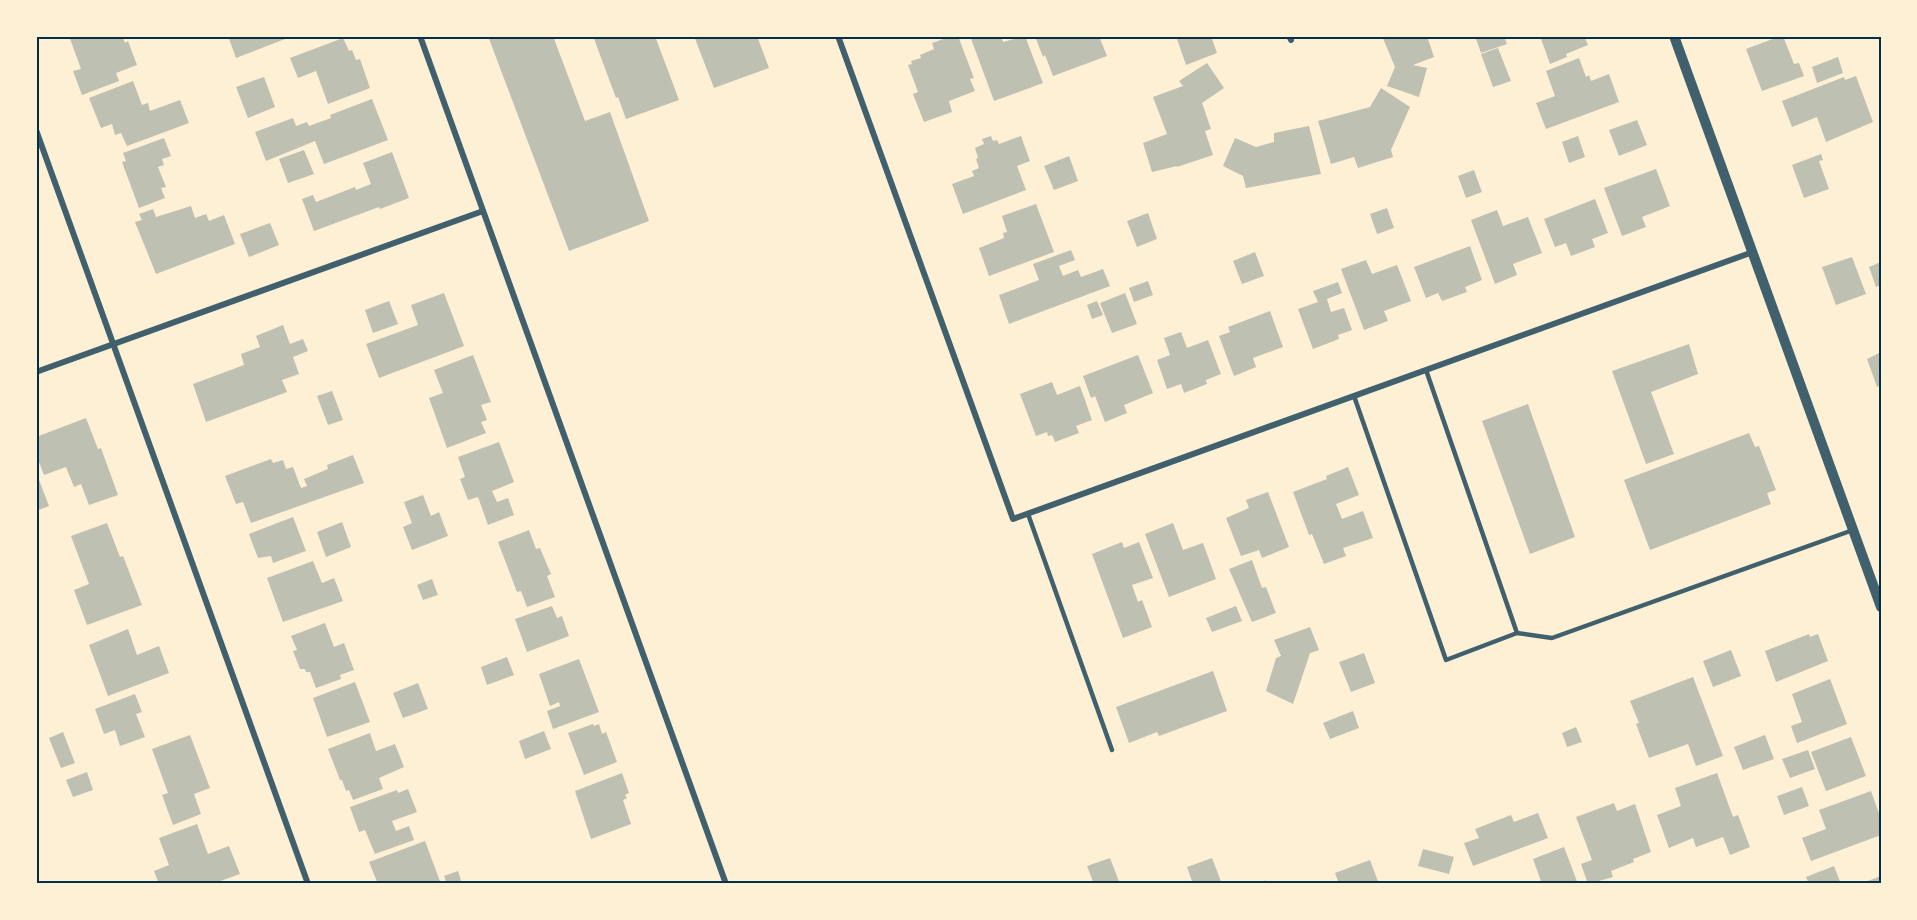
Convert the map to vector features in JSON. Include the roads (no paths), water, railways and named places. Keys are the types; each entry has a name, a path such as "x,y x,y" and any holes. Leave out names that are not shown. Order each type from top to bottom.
{"street":[{"path":"420,36 726,884"},
{"path":"838,36 1013,519 1753,252"},
{"path":"1674,36 1881,607"},
{"path":"36,130 308,884"},
{"path":"36,372 483,211"}],"lane":[{"path":"1426,370 1517,633"},
{"path":"1354,396 1446,660 1517,633 1551,638 1853,530"},
{"path":"1028,514 1112,750"}]}
